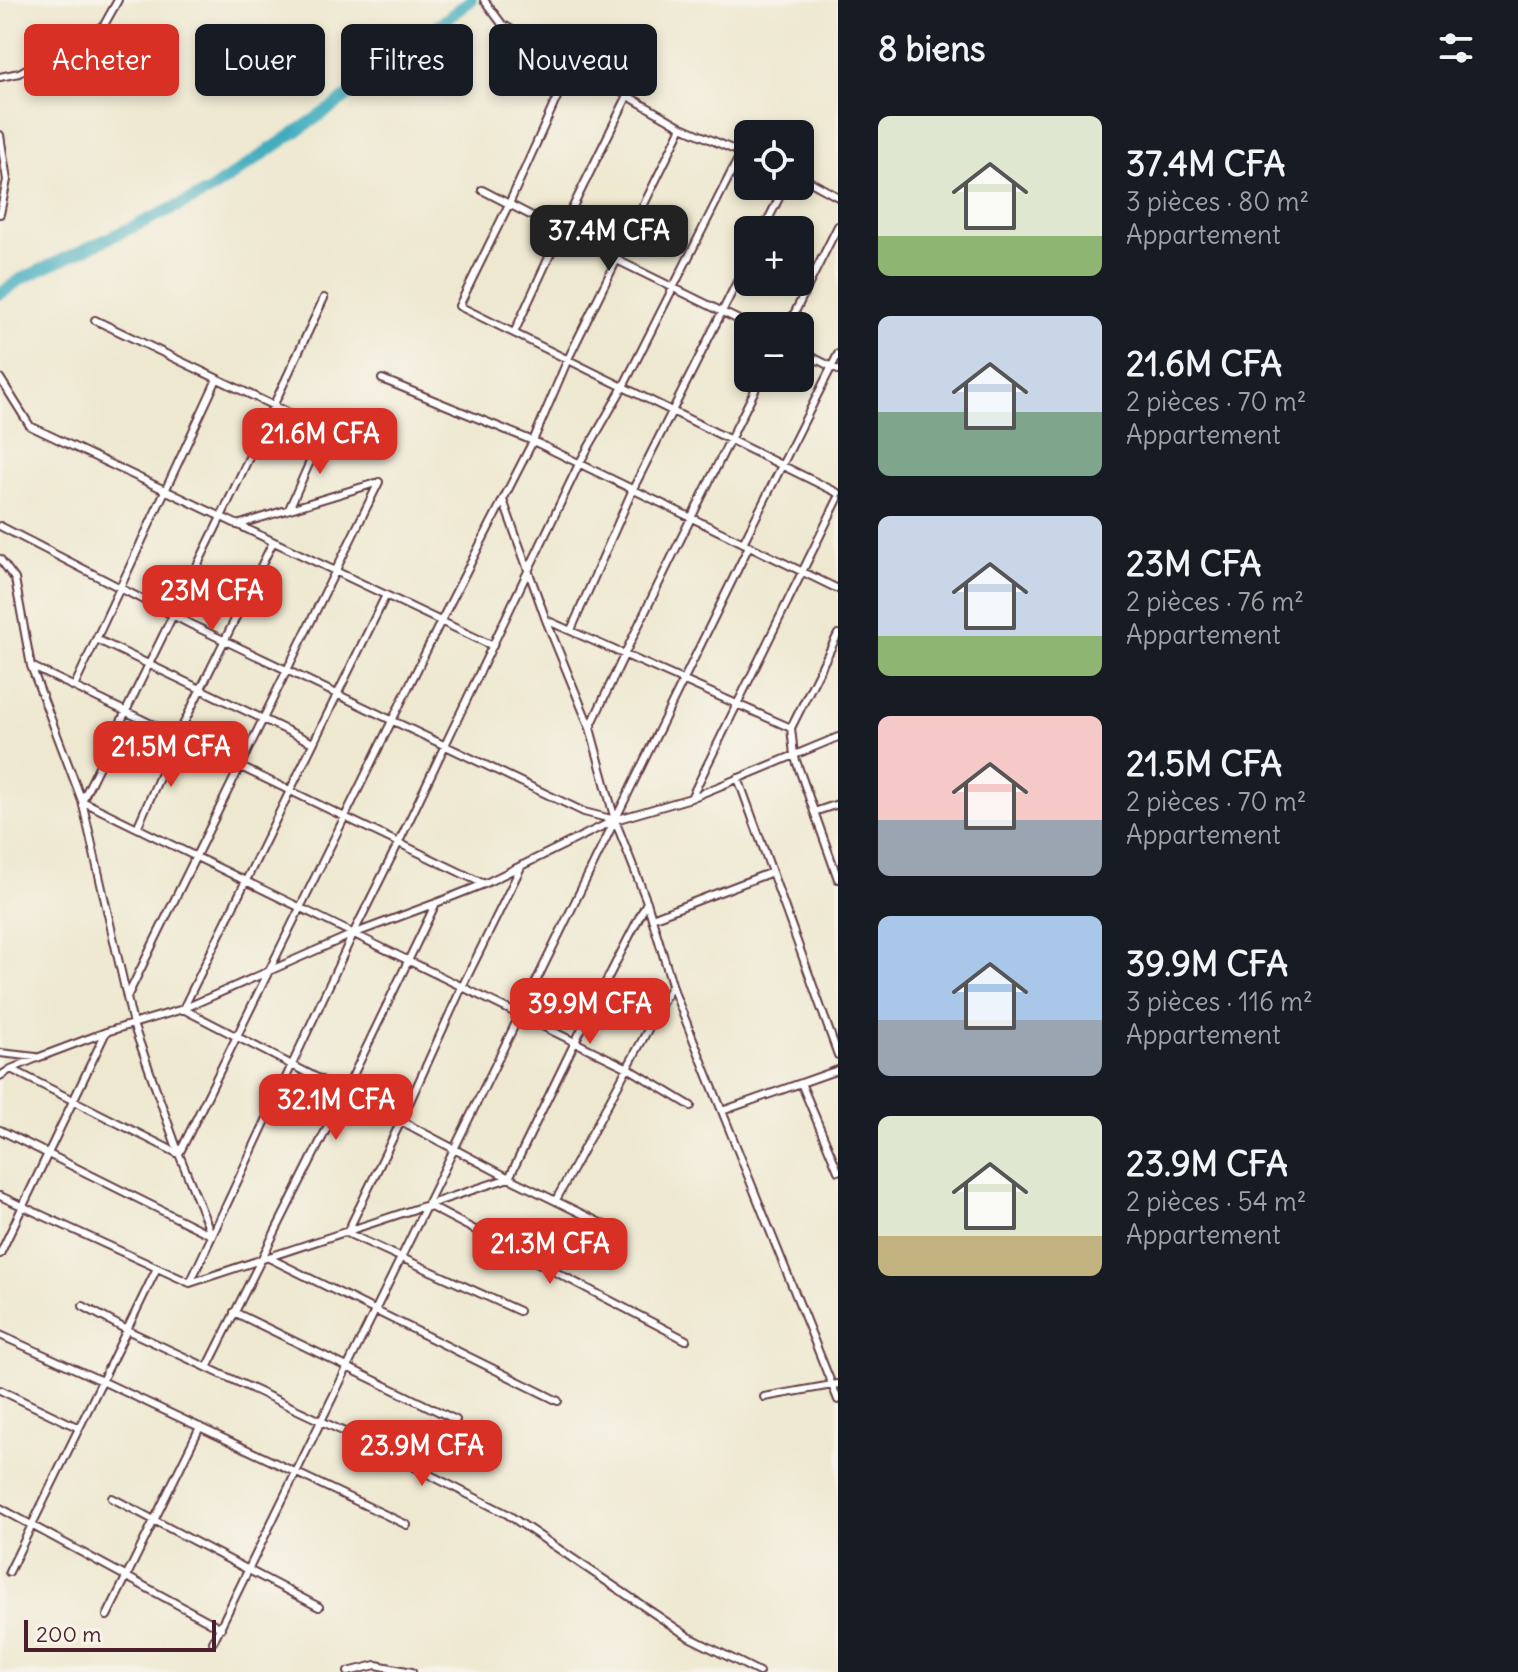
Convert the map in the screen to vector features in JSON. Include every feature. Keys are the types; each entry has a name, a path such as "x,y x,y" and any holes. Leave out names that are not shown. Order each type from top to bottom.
{"street":[{"path":"0,77 19,73 104,25 118,0"},
{"path":"484,0 502,24"},
{"path":"558,96 459,306 782,465 838,496 691,798"},
{"path":"514,333 627,97 682,127 734,150"},
{"path":"179,1154 533,441 568,359 682,127"},
{"path":"0,135 7,180 0,214"},
{"path":"190,1283 353,934 579,464 623,387 672,286 734,172"},
{"path":"814,184 838,197"},
{"path":"482,190 734,318"},
{"path":"795,312 838,226"},
{"path":"571,630 633,489 734,288"},
{"path":"82,801 324,298"},
{"path":"95,320 324,430 289,509"},
{"path":"213,1642 684,681 782,465 835,368 838,354"},
{"path":"814,358 835,368"},
{"path":"0,378 30,426 493,646"},
{"path":"74,687 217,379"},
{"path":"382,379 533,441 838,589"},
{"path":"590,728 754,392"},
{"path":"127,997 379,482 237,525"},
{"path":"503,500 546,620 590,728 615,820 647,902 672,984 835,1385 838,1400"},
{"path":"0,526 225,641 584,812 615,820"},
{"path":"137,828 177,737 273,542"},
{"path":"0,559 15,579 31,666 82,801 133,1024 212,1236"},
{"path":"183,1009 386,595"},
{"path":"546,620 791,728"},
{"path":"838,634 791,728 794,755 838,879"},
{"path":"96,639 313,743"},
{"path":"31,666 484,884"},
{"path":"0,1076 37,1058 106,1032 183,1009 353,934 484,884 615,820 691,798 838,737"},
{"path":"738,778 838,1055"},
{"path":"82,801 628,1068 691,1106"},
{"path":"814,812 838,804"},
{"path":"829,853 838,850"},
{"path":"347,1233 462,987 524,863"},
{"path":"652,918 772,872"},
{"path":"0,1196 190,1283 509,1178 647,902"},
{"path":"208,1366 436,903"},
{"path":"556,1200 672,984"},
{"path":"183,1009 621,1233"},
{"path":"0,1254 106,1032"},
{"path":"0,1053 37,1058"},
{"path":"11,1069 179,1154"},
{"path":"722,1111 838,1070"},
{"path":"801,1083 838,1171"},
{"path":"0,1130 212,1236"},
{"path":"427,1205 686,1340"},
{"path":"347,1233 519,1311"},
{"path":"269,1258 558,1401"},
{"path":"9,1572 157,1268"},
{"path":"83,1306 507,1514 689,1637 759,1672"},
{"path":"234,1312 456,1420"},
{"path":"0,1335 407,1525"},
{"path":"764,1397 835,1385"},
{"path":"0,1390 79,1428"},
{"path":"107,1616 200,1427"},
{"path":"112,1498 319,1607"},
{"path":"0,1508 221,1628"},
{"path":"348,1672 376,1665 412,1672"}],"waterway":[{"path":"0,294 21,279 208,192 344,99 471,0"}]}
